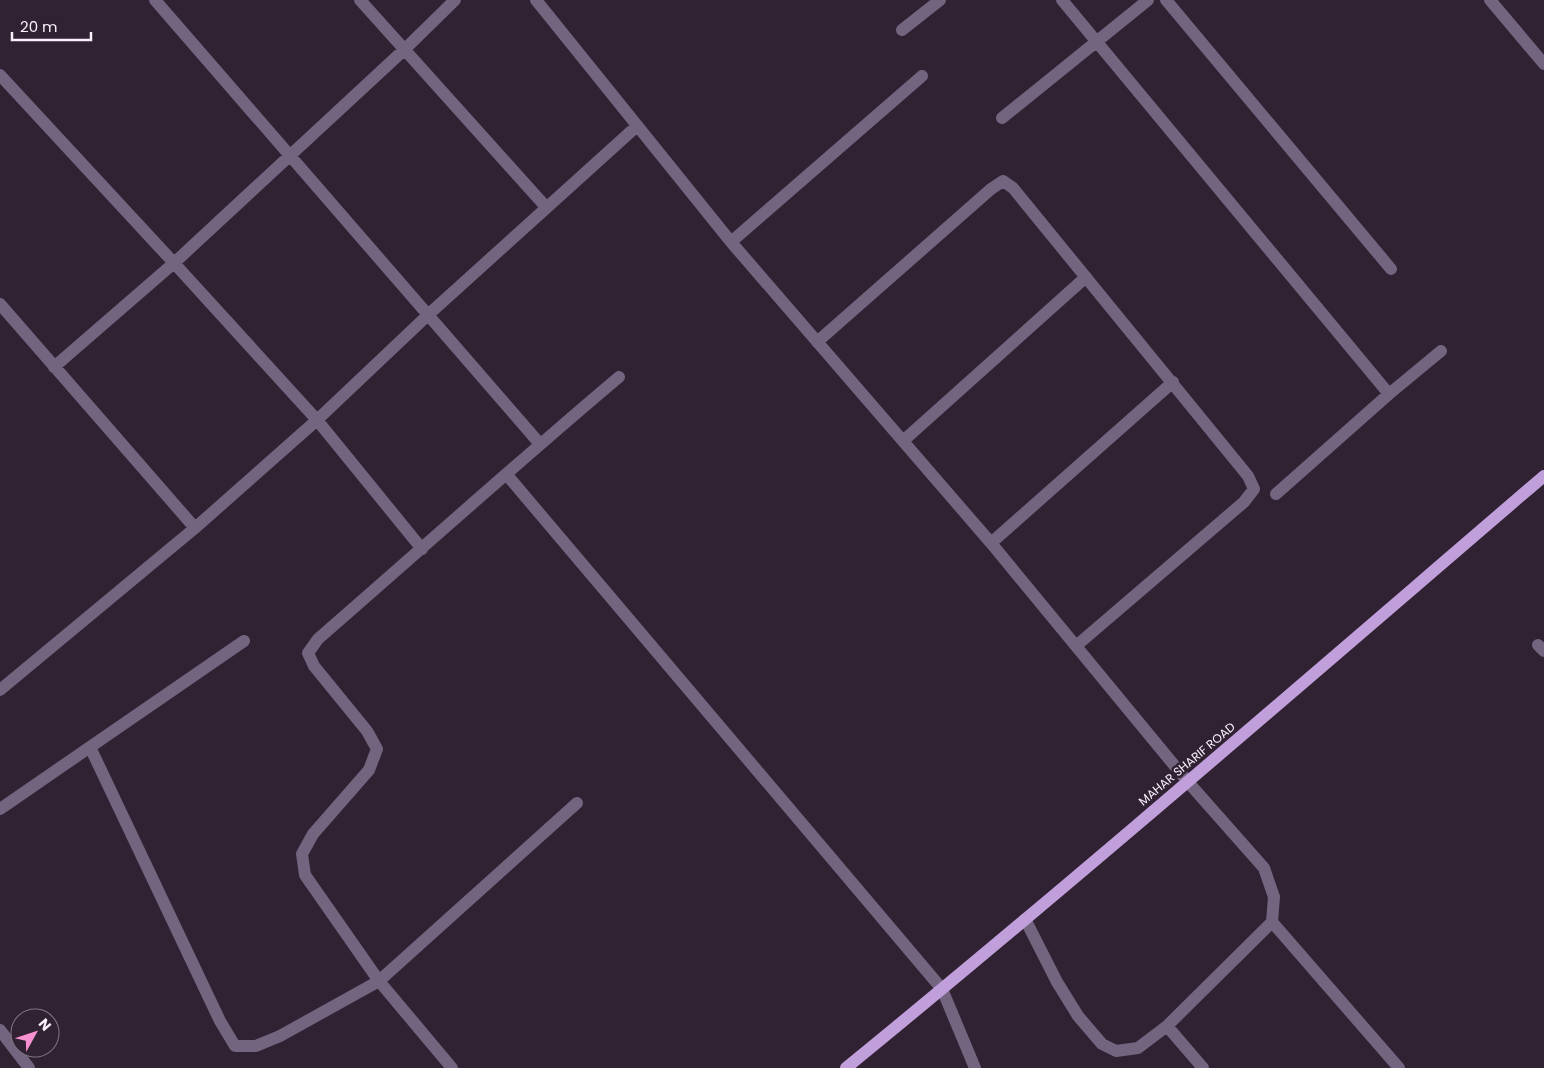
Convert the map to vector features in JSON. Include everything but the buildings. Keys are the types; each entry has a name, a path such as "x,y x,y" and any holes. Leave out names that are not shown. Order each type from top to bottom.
{"main road":[{"name":"MAHAR SHARIF ROAD","path":"846,1068 1188,782 1544,476"}],"street":[{"path":"155,0 540,444"},
{"path":"360,0 546,207"},
{"path":"54,366 174,263 456,0"},
{"path":"536,0 731,242 991,543 1188,782 1264,868 1274,896 1272,922 1167,1026 1138,1048 1116,1051 1102,1044 1078,1016 1057,982 1026,919"},
{"path":"902,30 940,0"},
{"path":"1062,0 1389,394"},
{"path":"1002,118 1148,0"},
{"path":"1166,0 1391,269"},
{"path":"1490,0 1544,64"},
{"path":"0,75 317,420 422,549"},
{"path":"731,242 922,76"},
{"path":"0,690 194,528 317,420 429,314 637,126"},
{"path":"818,342 991,189 1003,181 1013,188 1173,382 1248,476 1254,489 1244,502 1076,646"},
{"path":"903,441 1086,277"},
{"path":"0,304 194,528"},
{"path":"1276,494 1389,394 1442,351"},
{"path":"452,1068 379,982 305,876 302,854 313,834 369,770 377,750 367,731 314,666 308,653 318,639 619,377"},
{"path":"991,543 1173,382"},
{"path":"507,475 942,989 975,1068"},
{"path":"0,809 244,641"},
{"path":"90,747 220,1021 235,1046 256,1046 280,1036 379,982 577,803"},
{"path":"1272,922 1400,1068"},
{"path":"1167,1026 1203,1068"},
{"path":"0,1030 29,1068"}]}
